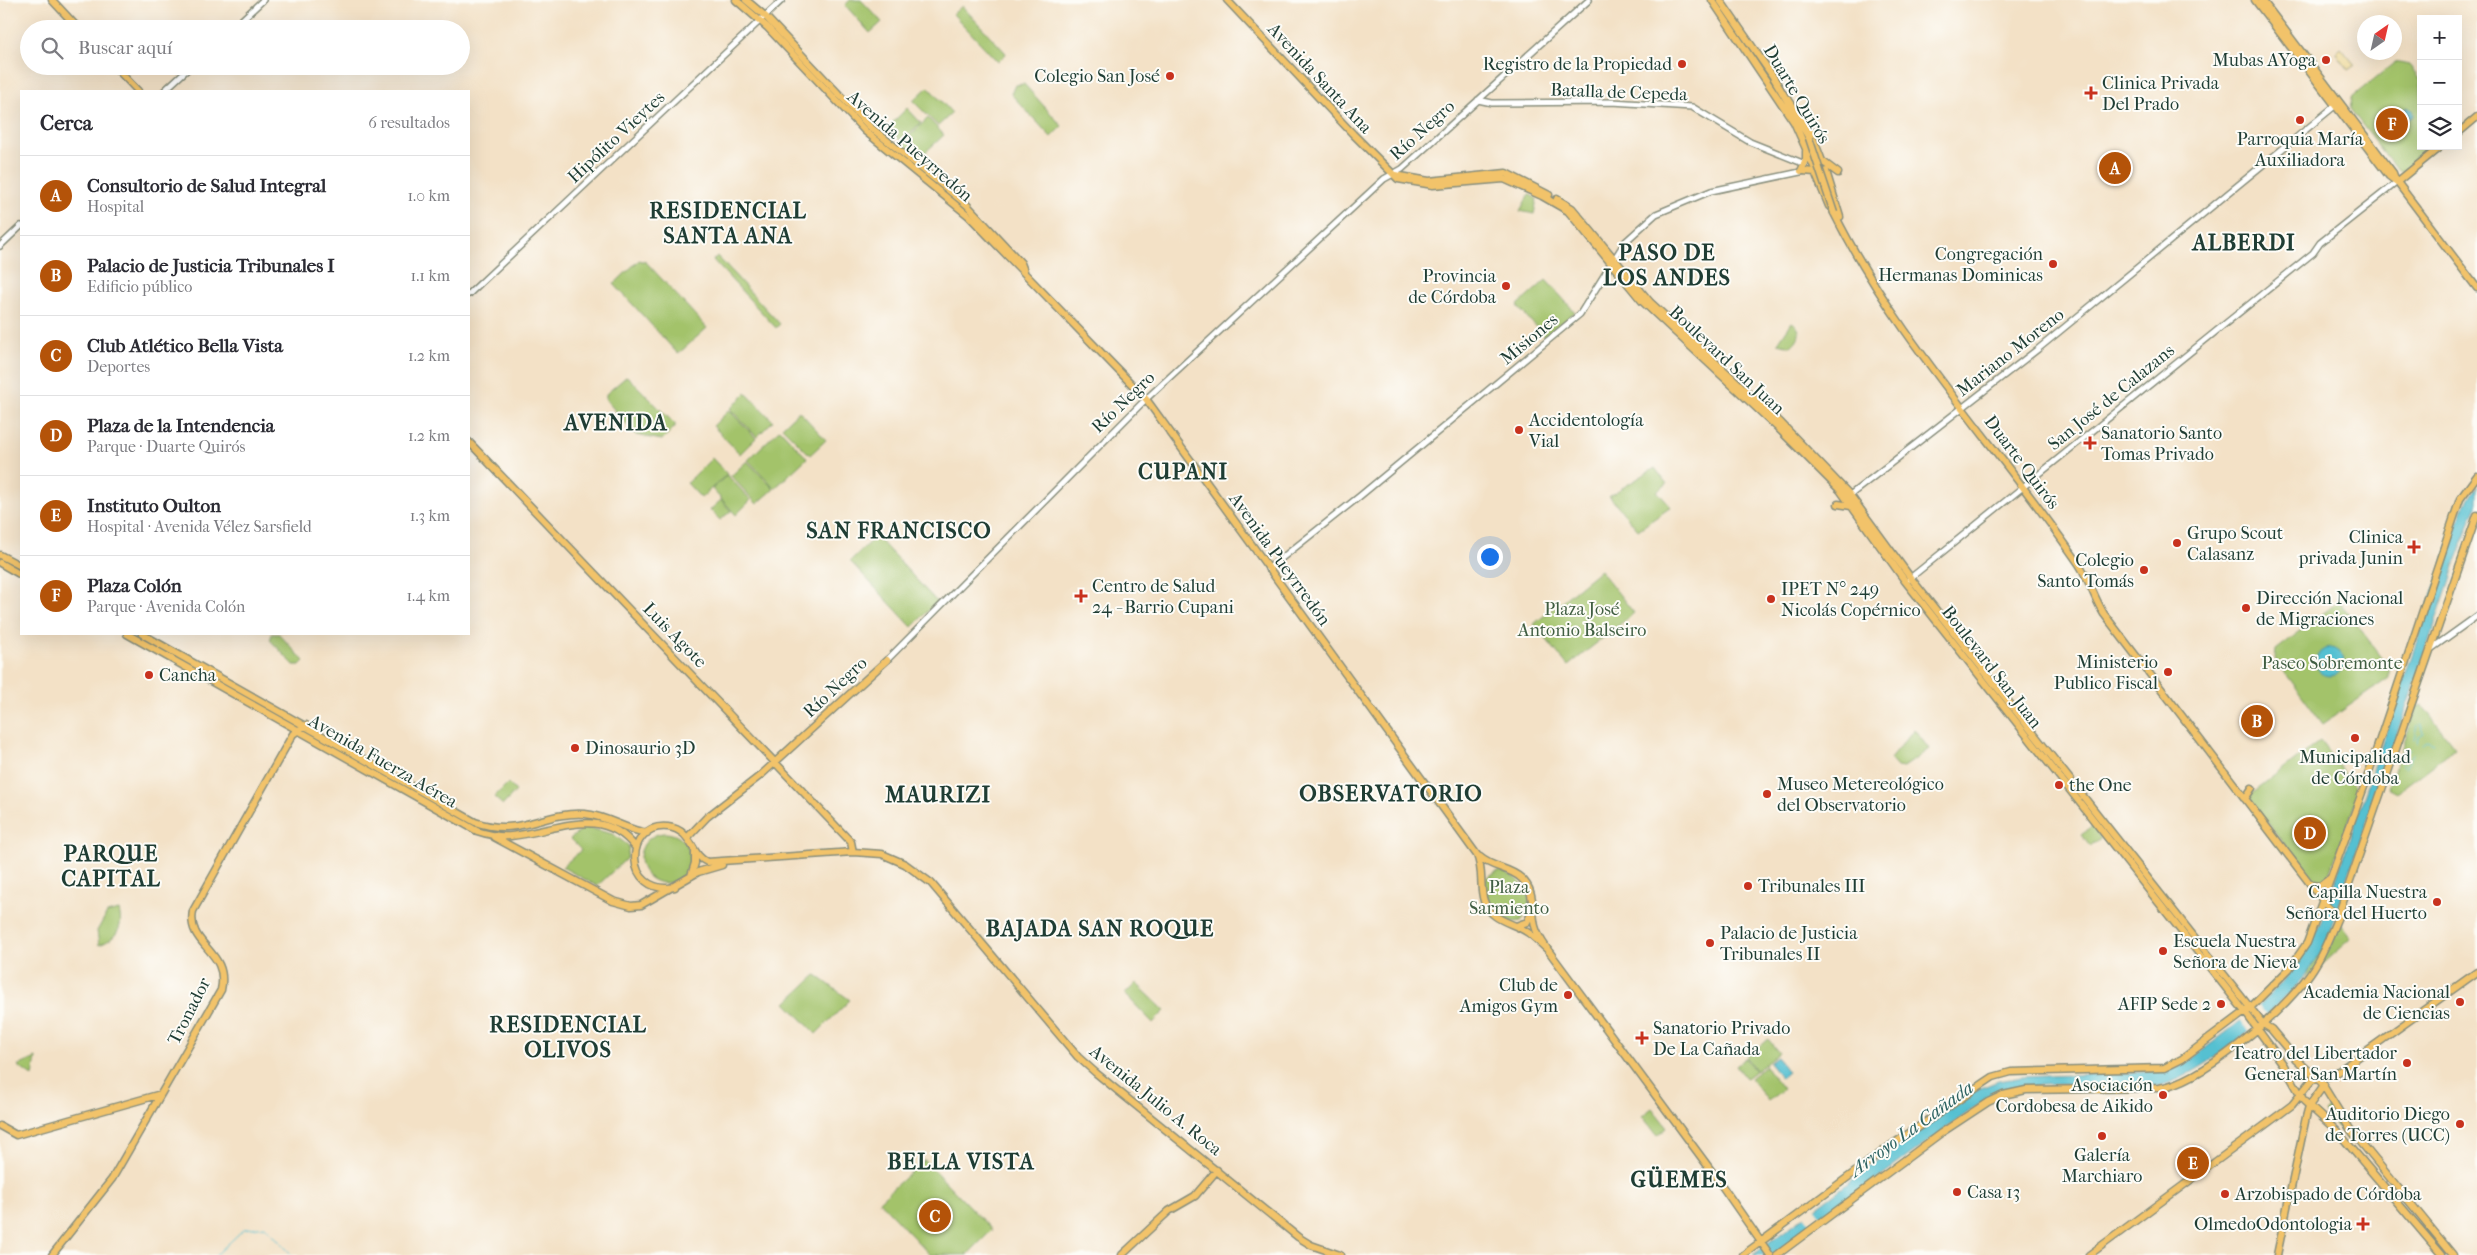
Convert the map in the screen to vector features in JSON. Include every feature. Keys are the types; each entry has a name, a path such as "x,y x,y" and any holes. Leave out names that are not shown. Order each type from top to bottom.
{"main road":[{"path":"52,0 71,20"},
{"name":"Avenida Pueyrredón","path":"736,0 762,18"},
{"name":"Avenida Pueyrredón","path":"746,0 869,126 973,211 1021,263 1024,271 1146,400 1477,855 1485,862 1512,872 1526,883 1531,894 1537,931 1548,950 1714,1173 1770,1255"},
{"name":"Avenida Santa Ana","path":"1226,0 1393,175"},
{"name":"Duarte Quirós","path":"1712,0 1794,122 1832,215 1902,324 2078,563 2104,614 2338,919"},
{"name":"Duarte Quirós","path":"1720,0 1809,138 1834,213 1843,231"},
{"path":"2255,0 2337,105 2393,172 2397,182 2477,288"},
{"path":"2262,0 2337,105"},
{"path":"123,75 137,90"},
{"path":"1780,91 1805,122 1822,161 1838,173"},
{"path":"2462,130 2477,118"},
{"path":"1806,149 1803,169 1827,174 1843,231"},
{"path":"2397,182 2436,150"},
{"path":"1815,171 1820,165 1819,154"},
{"name":"Boulevard San Juan","path":"1393,175 1402,180 1428,185 1499,179 1513,182 1568,211 1650,302 1781,423 1850,495 1908,579"},
{"name":"Boulevard San Juan","path":"1612,262 1642,301 1813,462 1851,506 2248,1010 2271,1029 2296,1059 2317,1078 2350,1129 2453,1255"},
{"name":"Luis Agote","path":"470,443 851,842 853,852"},
{"path":"1743,1255 1762,1244 1889,1147 1993,1077 2011,1072 2164,1068 2182,1059 2248,1010 2283,976 2303,952 2324,901 2460,500 2477,476"},
{"path":"1838,504 1851,506"},
{"path":"1777,1255 1941,1134 1988,1102 2003,1095 2026,1090 2167,1087 2191,1078 2263,1024 2305,980 2320,957 2338,919 2477,515"},
{"path":"0,554 20,565"},
{"path":"0,563 20,574"},
{"name":"Avenida Fuerza Aérea","path":"129,635 477,831 492,836 521,835 570,823 586,823 616,830 628,838 636,848"},
{"name":"Avenida Fuerza Aérea","path":"144,635 482,824 504,828 516,827 562,815 584,814 605,817 631,830 647,833"},
{"name":"Río Negro","path":"688,838 707,817 776,762 887,660"},
{"path":"298,729 306,725"},
{"name":"Tronador","path":"52,1255 112,1178 221,990 223,975 219,961 194,931 193,911 298,729"},
{"path":"2245,799 2252,788"},
{"name":"Avenida Julio A. Roca","path":"647,833 661,827 668,827 682,832 688,838 700,858 707,862 853,852 891,856 925,877 1078,1057 1298,1237 1311,1245 1340,1255"},
{"path":"647,833 636,848 635,862 644,879 655,886 675,887"},
{"name":"Avenida Julio A. Roca","path":"492,836 620,904 641,905 691,876 707,869 742,860"},
{"path":"691,876 695,863 694,847"},
{"name":"Avenida Pueyrredón","path":"1477,855 1481,865 1482,891 1488,909 1502,921 1516,926 1532,936 1548,950"},
{"path":"1483,880 1489,871 1500,868"},
{"path":"2311,885 2324,884 2333,874"},
{"path":"1516,926 1527,922 1533,911"},
{"path":"2277,1255 2309,1106 2324,1087 2329,1077 2477,972"},
{"name":"Boulevard San Juan","path":"2248,1010 2257,1029 2282,1064 2299,1094 2309,1106 2337,1131 2442,1255"},
{"path":"2089,1255 2292,1105 2307,1084 2317,1078 2329,1077"},
{"path":"0,1126 16,1135 162,1094"},
{"path":"1122,1255 1169,1211 1197,1194 1218,1170"}],"street":[{"path":"241,20 262,0"},
{"name":"Hipólito Vieytes","path":"470,293 782,0"},
{"name":"Río Negro","path":"887,660 1146,400 1384,179 1393,175 1588,0"},
{"path":"165,90 181,75"},
{"name":"Batalla de Cepeda","path":"1478,100 1492,103 1612,102 1692,107 1803,169"},
{"name":"Mariano Moreno","path":"1850,495 2184,230 2337,105"},
{"name":"Misiones","path":"1268,569 1360,496 1580,314 1628,238 1661,212 1711,191 1803,169"},
{"name":"San José de Calazans","path":"1908,579 2241,309 2313,253 2320,243 2397,182"},
{"path":"0,246 20,227"},
{"path":"2430,650 2477,616"}],"green space":[{"path":"850,0 861,0 882,22 870,33 845,5"},
{"path":"962,6 1005,52 1006,54 998,62 953,14"},
{"path":"2395,62 2409,65 2417,75 2417,150 2430,150 2403,171 2398,171 2350,109 2352,97"},
{"path":"1024,84 1062,126 1051,137 1011,94 1015,85"},
{"path":"928,87 952,113 938,126 913,101"},
{"path":"907,108 921,123 901,141 888,127"},
{"path":"928,118 944,135 918,159 902,143"},
{"path":"1529,194 1537,199 1534,214 1520,211"},
{"path":"717,256 780,324 776,328 713,260"},
{"path":"639,260 646,262 707,328 678,354 614,284"},
{"path":"1546,280 1575,312 1546,338 1517,306"},
{"path":"1792,322 1799,331 1797,340 1791,346 1778,343"},
{"path":"627,376 675,424 675,427 662,440 636,435 606,400 606,394"},
{"path":"746,393 773,421 757,437 730,409"},
{"path":"729,410 756,438 740,454 713,426"},
{"path":"799,411 826,440 810,455 782,427"},
{"path":"780,429 807,458 775,488 748,460"},
{"path":"712,458 727,474 701,498 687,483"},
{"path":"747,461 774,489 757,504 731,476"},
{"path":"1655,468 1667,484 1657,491 1671,507 1638,530 1609,496"},
{"path":"727,475 751,500 736,515 712,489"},
{"path":"721,500 731,511 720,520 710,510"},
{"path":"876,536 937,602 912,627 850,561"},
{"name":"Plaza José Antonio Balseiro","path":"1600,570 1634,613 1568,666 1534,624"},
{"name":"Paseo Sobremonte","path":"2339,601 2389,667 2389,678 2323,724 2275,659 2276,650"},
{"path":"272,635 280,635 304,661 300,665 294,665 270,640"},
{"path":"2422,705 2455,748 2397,792 2388,787 2417,707"},
{"path":"1914,729 1929,749 1903,768 1897,767 1890,759"},
{"path":"2320,741 2359,793 2329,874 2320,883 2307,874 2248,797"},
{"path":"508,783 516,791 503,805 494,797"},
{"path":"585,827 613,834 629,846 627,858 597,886 562,867 581,850 570,839"},
{"path":"2092,827 2101,838 2090,846 2081,835"},
{"path":"665,833 679,837 686,844 690,858 686,872 679,879 665,883 651,879 644,872 640,858 644,844 651,837"},
{"name":"Plaza Sarmiento","path":"1500,870 1522,884 1529,895 1530,909 1521,921 1513,922 1506,919 1493,908 1488,900 1485,884 1487,877"},
{"path":"119,910 120,922 117,932 110,940 99,945 97,931 107,913"},
{"path":"2337,919 2352,938 2305,980"},
{"path":"816,975 850,1000 816,1034 786,1003"},
{"path":"1136,983 1165,1011 1153,1023 1125,994"},
{"path":"1768,1039 1779,1053 1756,1071 1746,1057"},
{"path":"36,1058 33,1077 18,1066"},
{"path":"1745,1058 1755,1071 1746,1078 1736,1065"},
{"path":"1765,1066 1783,1089 1768,1101 1750,1078"},
{"path":"1652,1108 1667,1127 1657,1135 1642,1116"},
{"path":"2330,1108 2353,1141 2351,1143 2324,1113"},
{"path":"924,1160 992,1230 967,1255 930,1255 879,1201"}],"sand":[{"path":"2341,48 2355,65 2348,70 2336,53"}],"water":[{"path":"2407,107 2413,109 2414,115 2399,124 2395,116"},
{"path":"2477,485 2477,506 2471,518 2331,927 2316,961 2297,985 2261,1021 2239,1039 2195,1071 2174,1081 2157,1086 2137,1087 2034,1085 1995,1093 1772,1255 1753,1255 1924,1126 1981,1088 1998,1081 2023,1077 2169,1071 2190,1060 2225,1033 2274,990 2301,958 2322,919 2440,573 2463,509"},
{"path":"2330,648 2340,652 2344,662 2340,672 2330,676 2320,672 2316,662 2320,652"},
{"path":"1777,1057 1788,1072 1781,1078 1769,1063"}],"pier":[{"path":"2257,1004 2269,1017 2249,1033 2240,1019"},
{"path":"1814,1207 1824,1220 1813,1228 1804,1215"}],"waterway":[{"path":"2418,742 2419,736 2424,733 2421,724"},
{"path":"2415,739 2418,725"},
{"path":"2423,744 2427,741 2434,744"},
{"path":"2402,766 2403,752 2410,750"},
{"path":"2405,768 2413,754"},
{"name":"Arroyo La Cañada","path":"216,1255 244,1229 265,1226 292,1255"}],"place":[{"name":"Mubas AYoga","path":"2326,60"},
{"name":"Registro de la Propiedad","path":"1682,64"},
{"name":"Colegio San José","path":"1170,76"},
{"name":"Clinica Privada Del Prado","path":"2091,93"},
{"name":"Parroquia María Auxiliadora","path":"2300,120"},
{"name":"Plaza Colón","path":"2392,124"},
{"name":"Consultorio de Salud Integral","path":"2115,168"},
{"name":"Congregación Hermanas Dominicas","path":"2053,264"},
{"name":"Provincia de Córdoba","path":"1506,286"},
{"name":"Accidentología Vial","path":"1519,430"},
{"name":"Sanatorio Santo Tomas Privado","path":"2090,443"},
{"name":"Grupo Scout Calasanz","path":"2177,543"},
{"name":"Clinica privada Junin","path":"2414,547"},
{"name":"Colegio Santo Tomás","path":"2144,570"},
{"name":"Centro de Salud 24 - Barrio Cupani","path":"1081,596"},
{"name":"IPET N° 249 Nicolás Copérnico","path":"1771,599"},
{"name":"Dirección Nacional de Migraciones","path":"2246,608"},
{"name":"Ministerio Publico Fiscal","path":"2168,672"},
{"name":"Cancha","path":"149,675"},
{"name":"Palacio de Justicia Tribunales I","path":"2257,721"},
{"name":"Municipalidad de Córdoba","path":"2355,738"},
{"name":"Dinosaurio 3D","path":"575,748"},
{"name":"the One","path":"2059,785"},
{"name":"Museo Metereológico del Observatorio","path":"1767,794"},
{"name":"Plaza de la Intendencia","path":"2310,833"},
{"name":"Tribunales III","path":"1748,886"},
{"name":"Capilla Nuestra Señora del Huerto","path":"2437,902"},
{"name":"Palacio de Justicia Tribunales II","path":"1710,943"},
{"name":"Escuela Nuestra Señora de Nieva","path":"2163,951"},
{"name":"Club de Amigos Gym","path":"1568,995"},
{"name":"Academia Nacional de Ciencias","path":"2460,1002"},
{"name":"AFIP Sede 2","path":"2221,1004"},
{"name":"Sanatorio Privado De La Cañada","path":"1642,1038"},
{"name":"Teatro del Libertador General San Martín","path":"2407,1063"},
{"name":"Asociación Cordobesa de Aikido","path":"2163,1095"},
{"name":"Auditorio Diego de Torres (UCC)","path":"2460,1124"},
{"name":"Galería Marchiaro","path":"2102,1136"},
{"name":"Instituto Oulton","path":"2193,1163"},
{"name":"Casa 13","path":"1957,1192"},
{"name":"Arzobispado de Córdoba","path":"2225,1194"},
{"name":"Club Atlético Bella Vista","path":"935,1216"},
{"name":"OlmedoOdontologia","path":"2363,1224"}],"district":[{"name":"RESIDENCIAL SANTA ANA","path":"728,222"},
{"name":"ALBERDI","path":"2244,242"},
{"name":"PASO DE LOS ANDES","path":"1667,264"},
{"name":"AVENIDA","path":"616,422"},
{"name":"CUPANI","path":"1183,471"},
{"name":"SAN FRANCISCO","path":"899,530"},
{"name":"OBSERVATORIO","path":"1391,793"},
{"name":"MAURIZI","path":"938,794"},
{"name":"PARQUE CAPITAL","path":"111,866"},
{"name":"BAJADA SAN ROQUE","path":"1100,928"},
{"name":"RESIDENCIAL OLIVOS","path":"568,1036"},
{"name":"BELLA VISTA","path":"961,1161"},
{"name":"GÜEMES","path":"1679,1179"}]}
